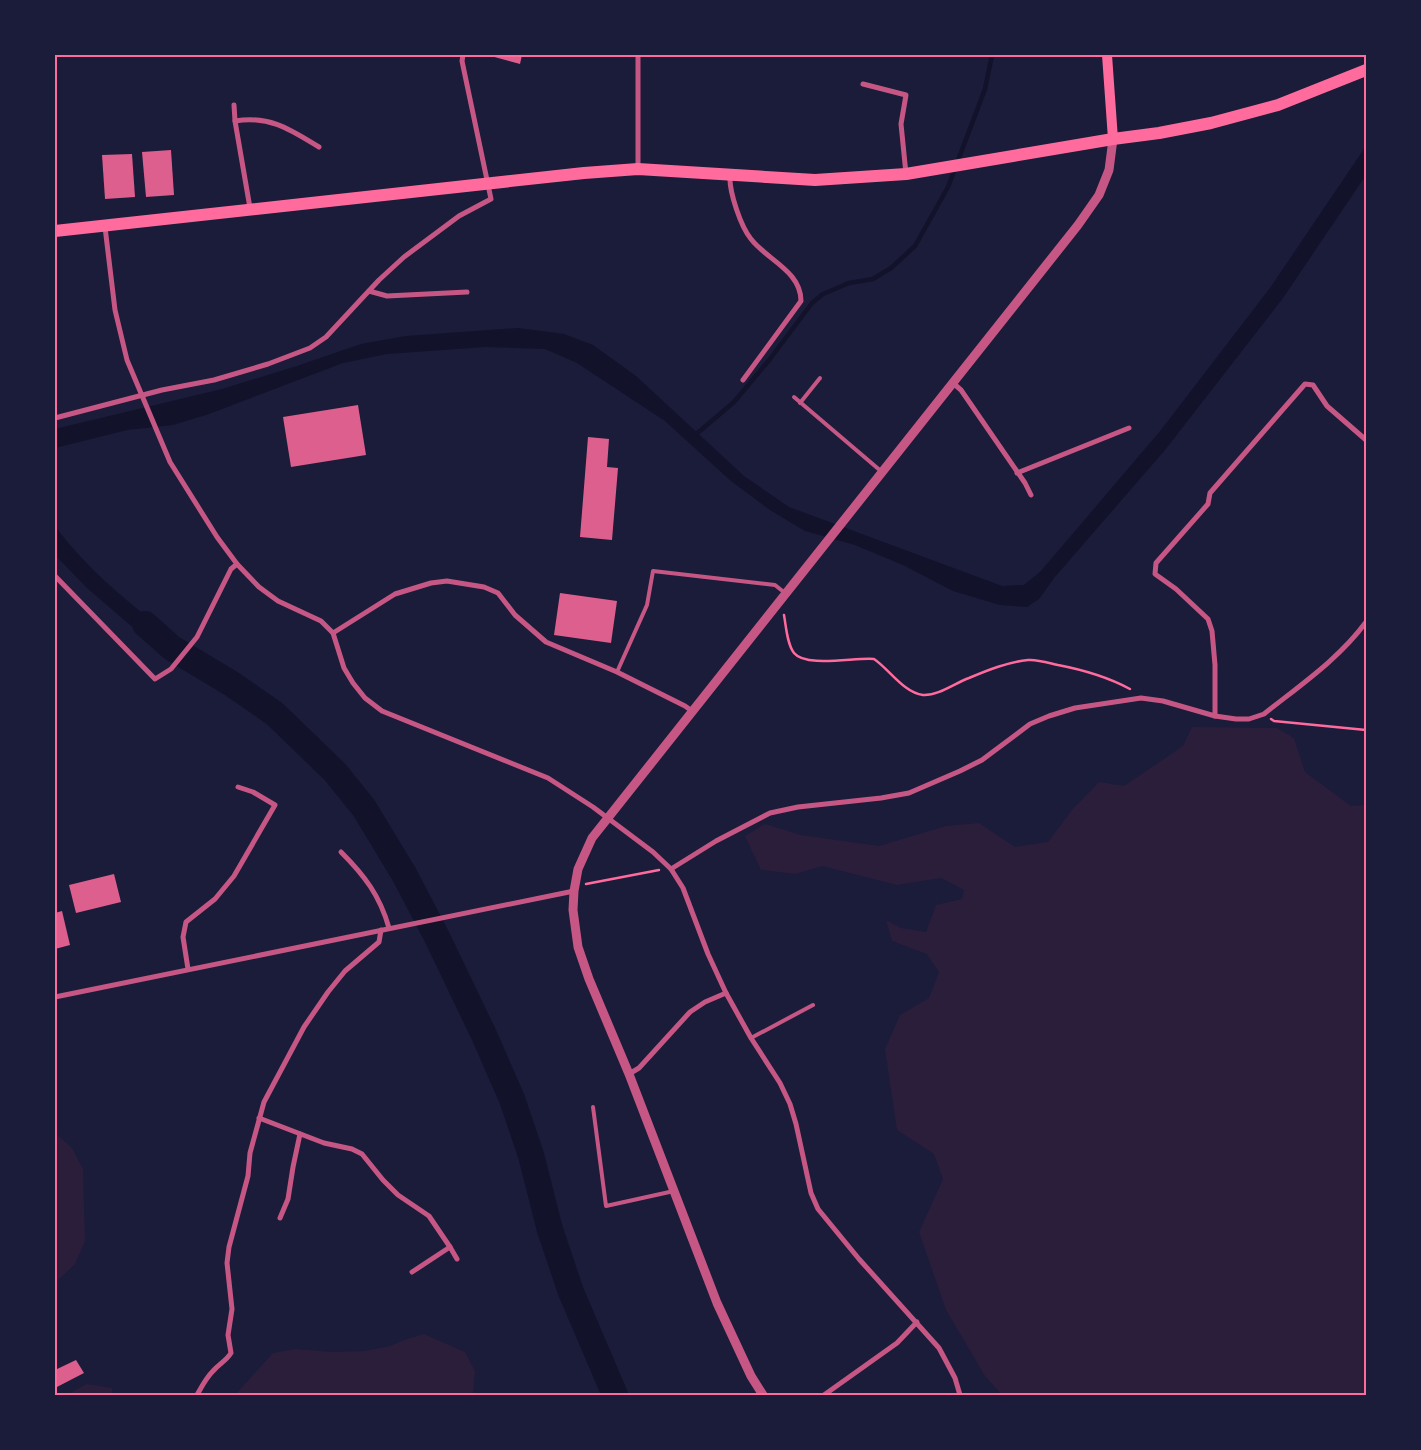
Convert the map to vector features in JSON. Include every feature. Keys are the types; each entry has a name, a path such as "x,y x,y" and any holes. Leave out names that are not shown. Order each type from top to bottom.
{"main road":[{"path":"1106,55 1113,139"},
{"path":"55,231 638,169 815,180 906,174 1113,139 1160,133 1210,123 1268,108 1366,70"}],"street":[{"path":"55,418 162,390 214,380 268,364 310,348 326,337 404,257 459,216 491,199 462,60 463,55"},
{"path":"638,55 638,169"},
{"path":"863,84 906,95 901,124 906,174"},
{"path":"234,105 250,209"},
{"path":"236,121 250,119 281,125 319,147"},
{"path":"763,1395 751,1376 717,1303 578,947 573,910 578,869 592,838 1078,225 1099,195 1109,170 1113,139"},
{"path":"730,176 729,185 741,220 750,238 794,278 801,291 801,301 743,380"},
{"path":"105,225 116,310 127,360 170,462 217,537 237,564 258,587 278,601 321,621 333,633 344,668 352,683 382,711 548,778 608,818 653,852 671,869 683,888 708,954 726,994 780,1083 790,1104 811,1192 818,1209 859,1259 940,1348 955,1378 960,1395"},
{"path":"369,291 387,296 467,292"},
{"path":"953,383 961,390 1025,483 1031,496"},
{"path":"1215,716 1215,664 1212,631 1208,619 1176,588 1155,574 1156,563 1208,504 1210,493 1305,384 1313,385 1327,406 1366,440"},
{"path":"1017,473 1129,428"},
{"path":"55,576 155,679 171,669 196,637 231,569 237,564"},
{"path":"333,633 395,594 431,583 447,581 484,587 498,593 515,615 546,642 617,672 692,711"},
{"path":"671,869 716,841 770,813 798,807 882,798 909,793 982,760 1030,724 1075,708 1141,698 1163,701 1215,716 1249,719 1264,714 1342,650 1366,622"},
{"path":"188,969 182,937 186,922 215,900 234,876 275,805 253,792 238,787"},
{"path":"341,852 356,867 379,899 389,928"},
{"path":"55,997 574,891"},
{"path":"197,1395 214,1369 227,1359 231,1353 228,1335 232,1309 227,1263 229,1247 248,1176 250,1154 264,1102 304,1027 328,992 346,971 379,942 381,930"},
{"path":"629,1074 639,1068 690,1012 705,1002 726,994"},
{"path":"259,1118 324,1143 352,1149 362,1154 383,1180 398,1194 429,1216 457,1259"},
{"path":"280,1218 288,1199 292,1167 300,1134"},
{"path":"412,1272 450,1247"},
{"path":"824,1395 897,1343 917,1322"}],"lane":[{"path":"800,403 820,378"},
{"path":"794,397 882,472"},
{"path":"617,672 647,605 653,571 775,586 785,593"},
{"path":"751,1038 813,1005"},
{"path":"592,1107 606,1206 674,1191"}],"path":[{"path":"777,603 783,609 794,652 802,659 816,661 874,658 903,685 913,692 924,695 938,692 982,673 1012,663 1030,660 1105,676 1130,689 1141,698"},
{"path":"1264,714 1274,721 1366,730"},
{"path":"574,891 583,884 671,869"}],"shaded area":[{"path":"1366,146 1366,175 1283,298 1165,450 1054,578 1039,599 1027,607 1000,605 953,591 903,565 855,545 805,531 770,510 731,481 665,421 577,363 545,349 485,347 387,354 343,363 209,414 173,425 127,430 55,448 55,429 222,389 361,344 406,336 518,328 564,334 593,345 636,376 744,476 789,507 1002,586 1024,585 1041,571 1161,430 1270,288"},
{"path":"55,526 97,574 178,641 168,651 130,625 87,588 55,555"},
{"path":"1192,727 1277,728 1294,738 1305,772 1351,806 1366,805 1366,1395 1002,1395 985,1376 946,1310 919,1232 943,1179 934,1154 897,1130 885,1049 900,1015 929,998 939,972 927,954 892,941 886,920 901,928 926,932 936,905 962,899 964,890 941,878 897,885 822,866 795,874 761,870 745,836 765,824 801,835 879,846 946,826 979,823 1015,847 1048,842 1072,810 1099,782 1124,786 1183,746"},
{"path":"55,1133 72,1148 83,1169 85,1241 75,1264 55,1283"},
{"path":"424,1334 465,1352 475,1371 473,1395 235,1395 273,1353 296,1349 332,1352 365,1351 390,1346"},
{"path":"87,1384 112,1388 112,1395 66,1395"}],"building":[{"path":"487,55 522,55 520,64"},
{"path":"171,150 174,195 146,197 142,152"},
{"path":"132,154 135,197 105,199 102,155"},
{"path":"358,405 366,455 291,467 283,417"},
{"path":"588,437 609,439 607,467 618,468 612,540 580,537"},
{"path":"560,593 617,601 611,643 554,635"},
{"path":"114,874 121,902 76,913 69,885"},
{"path":"62,911 70,945 55,949 55,913"},
{"path":"76,1360 84,1373 55,1388 55,1370"}],"waterway":[{"path":"694,436 734,402 770,359 812,303 823,294 849,283 873,279 891,268 915,246 948,187 985,89 992,55"},
{"path":"145,624 172,648 232,684 275,714 335,772 364,808 404,874 437,937 512,1099 531,1155 550,1230 571,1292 615,1395"}]}
